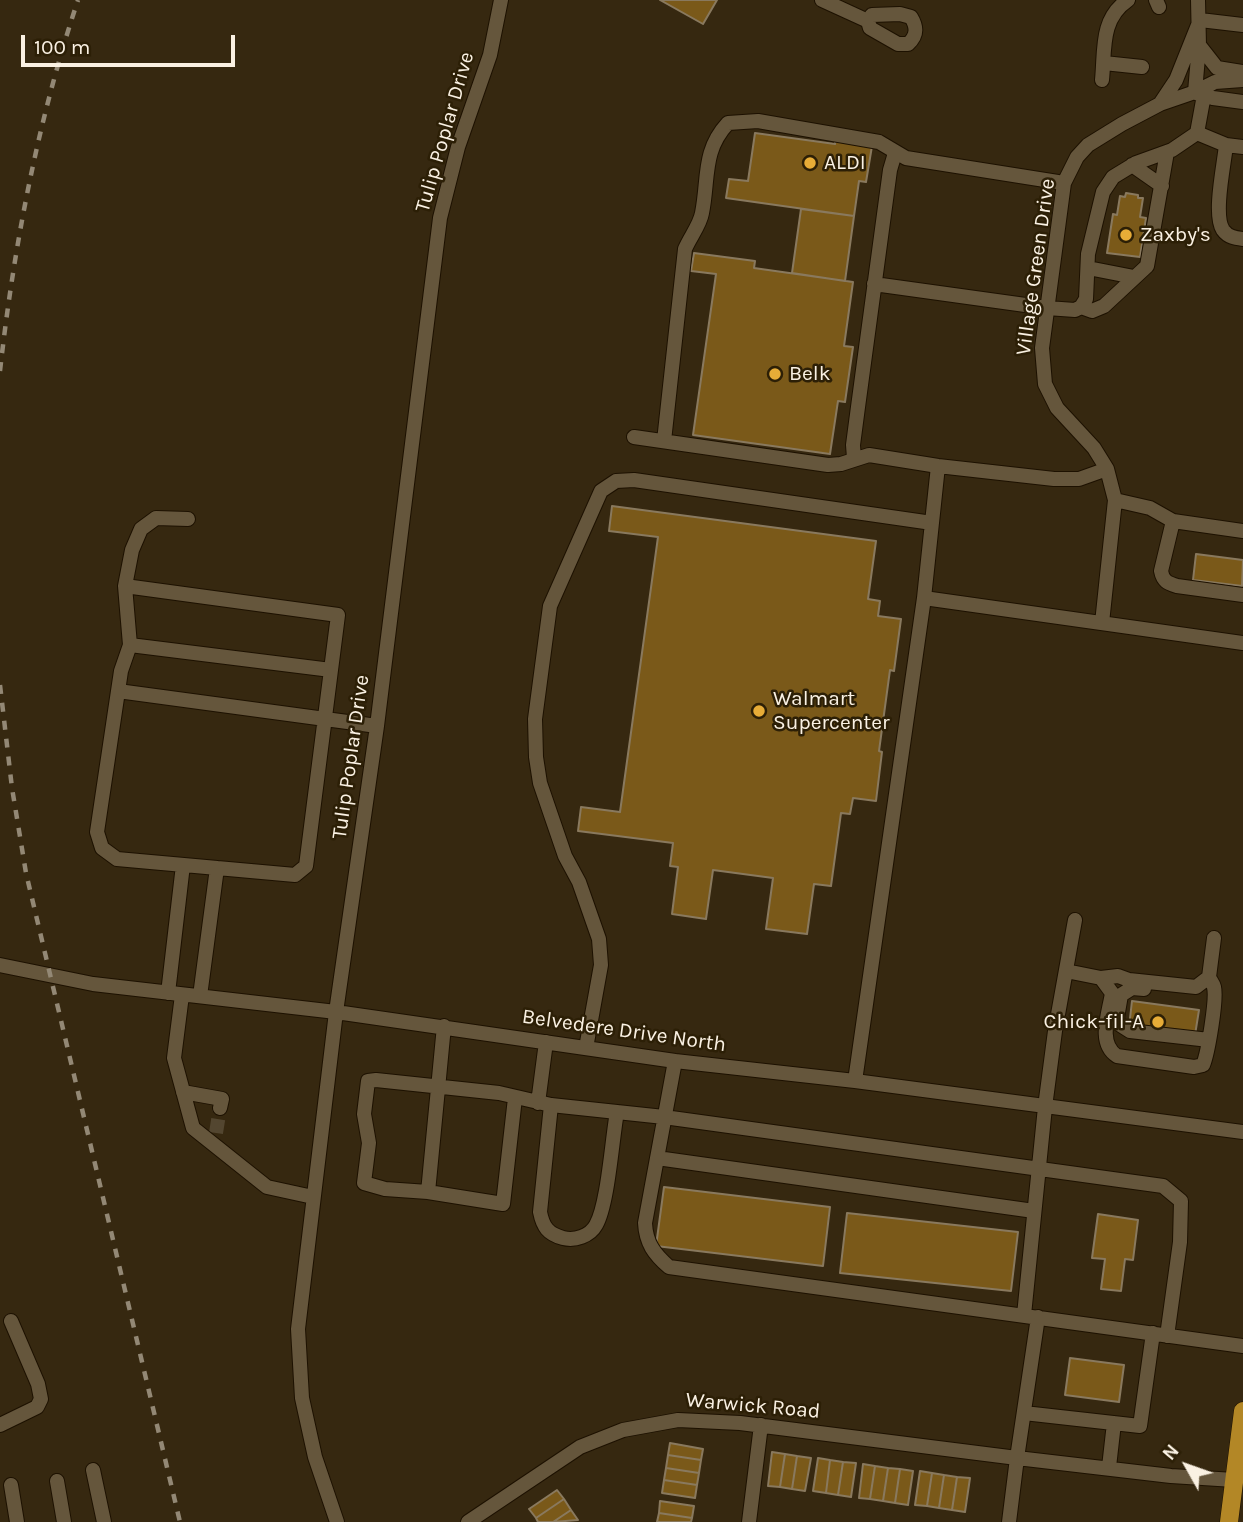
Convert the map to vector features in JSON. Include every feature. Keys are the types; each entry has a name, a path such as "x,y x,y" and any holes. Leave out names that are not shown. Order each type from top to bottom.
{"main road":[{"path":"1229,1522 1243,1411"}],"street":[{"name":"Tulip Poplar Drive","path":"337,1522 315,1457 302,1398 298,1329 336,1012 377,726 440,218 458,147 489,55 501,0"},
{"path":"822,0 868,21"},
{"path":"1102,80 1107,24 1115,11 1128,0"},
{"path":"1197,133 1200,94 1198,0"},
{"path":"1200,20 1243,25"},
{"path":"1160,104 1176,80 1200,20"},
{"path":"1199,45 1217,68 1243,72"},
{"path":"1104,63 1142,67"},
{"name":"Village Green Drive","path":"1102,623 1115,500 1107,469 1094,449 1057,408 1045,384 1042,348 1064,183 1077,157 1088,145 1160,104 1200,94 1215,82 1243,80"},
{"path":"1200,94 1243,102"},
{"path":"664,441 685,249 702,217 710,156 717,136 728,123 758,121 878,142 906,158 1064,183"},
{"path":"1197,133 1226,145 1243,147"},
{"path":"874,284 1075,310 1081,307 1086,299 1088,254 1103,192 1113,177 1132,165 1167,152 1197,133"},
{"path":"1226,145 1218,217 1227,234 1243,239"},
{"path":"1081,307 1092,312 1104,306 1147,266 1167,152"},
{"path":"854,458 853,445 874,284 890,170 895,153"},
{"path":"1132,165 1162,186"},
{"path":"1088,268 1134,277"},
{"path":"634,438 828,465 841,464 869,455 1054,479 1079,479 1107,469"},
{"path":"855,1081 924,598 938,466"},
{"path":"586,1048 601,965 599,939 579,882 565,856 540,783 535,719 550,606 601,491 616,481 634,480 932,523"},
{"path":"1115,500 1150,508 1173,521 1243,531"},
{"path":"125,586 338,615 306,866 295,875 117,859 102,848 97,832 121,671 130,645 125,586 132,550 141,528 156,518 188,519"},
{"path":"1173,521 1163,561 1162,578 1168,584 1177,586 1243,595"},
{"path":"924,598 1243,643"},
{"path":"130,645 331,670"},
{"path":"118,691 377,726"},
{"path":"183,865 174,1058 192,1128 214,1139 267,1187 313,1197"},
{"path":"200,996 217,868"},
{"path":"1009,1522 1024,1413 1038,1169 1045,1107 1075,920"},
{"path":"1101,978 1112,993 1105,1042 1108,1051 1117,1056 1194,1067 1203,1065 1207,1055 1213,1004 1214,987 1209,977 1214,938"},
{"name":"Belvedere Drive North","path":"0,965 65,979 175,994 336,1012 675,1061 855,1081 1243,1132"},
{"path":"1066,971 1101,978 1118,976 1129,980 1196,987 1209,977"},
{"path":"1112,993 1129,980"},
{"path":"1209,1040 1130,1031 1119,1024 1119,999 1126,990 1132,988 1198,996 1213,1004"},
{"path":"428,1192 444,1026"},
{"path":"546,1042 540,1212 543,1226 552,1234 566,1239 587,1235 596,1226 603,1205 617,1112"},
{"path":"675,1061 645,1223 646,1239 656,1256 669,1267 1243,1346"},
{"path":"515,1098 503,1204 428,1192 385,1189 364,1183 369,1143 364,1114 368,1081 499,1093 545,1104 664,1117 1163,1186 1181,1201 1180,1242 1140,1426 1024,1413"},
{"path":"183,1092 222,1099 220,1108"},
{"path":"657,1158 1034,1211"},
{"path":"0,1425 29,1413 37,1407 41,1399 38,1384 11,1321"},
{"name":"Warwick Road","path":"474,1521 580,1447 623,1430 678,1420 761,1425 1171,1476 1234,1480"},
{"path":"1109,1467 1114,1423"},
{"path":"749,1522 761,1425"},
{"path":"93,1470 104,1522"},
{"path":"57,1481 64,1522"},
{"path":"11,1485 17,1522"}],"building":[{"path":"660,0 717,0 703,24"},
{"name":"ALDI","path":"755,133 872,146 866,182 859,181 854,216 726,198 729,179 748,181"},
{"name":"Zaxby's","path":"1126,193 1143,198 1140,217 1146,218 1140,257 1107,253 1113,214 1117,215 1120,196 1125,197"},
{"path":"801,209 854,216 845,281 792,273"},
{"name":"Belk","path":"694,253 755,261 754,268 853,282 844,346 853,347 845,402 838,401 830,454 693,435 716,274 691,271"},
{"name":"Walmart Supercenter","path":"612,506 876,541 868,599 880,601 878,616 901,619 894,671 890,670 879,751 882,752 876,801 853,798 850,814 841,813 831,886 814,884 807,934 766,929 773,878 713,870 706,919 672,914 678,867 670,866 673,843 578,831 581,807 620,812 658,537 609,531"},
{"path":"1196,554 1243,560 1242,586 1193,580"},
{"path":"1132,1001 1199,1010 1195,1035 1129,1027"},
{"path":"664,1187 830,1207 823,1266 656,1246"},
{"path":"847,1213 1018,1232 1011,1291 840,1273"},
{"path":"1098,1214 1138,1220 1133,1260 1125,1259 1121,1291 1101,1289 1105,1259 1092,1258"},
{"path":"1070,1358 1124,1365 1119,1402 1065,1395"},
{"path":"670,1443 703,1449 701,1460 668,1455"},
{"path":"772,1452 785,1454 780,1487 768,1486"},
{"path":"785,1454 797,1456 792,1489 780,1487"},
{"path":"668,1455 701,1460 699,1473 666,1468"},
{"path":"797,1456 811,1458 805,1491 792,1489"},
{"path":"818,1458 830,1460 826,1493 813,1491"},
{"path":"830,1460 843,1462 838,1495 826,1493"},
{"path":"843,1462 856,1463 851,1497 838,1495"},
{"path":"863,1464 875,1466 870,1499 859,1498"},
{"path":"875,1466 888,1468 883,1501 870,1499"},
{"path":"666,1468 699,1473 697,1485 664,1480"},
{"path":"888,1468 900,1469 895,1503 883,1501"},
{"path":"900,1469 913,1471 908,1505 895,1503"},
{"path":"920,1471 932,1473 927,1506 915,1505"},
{"path":"932,1473 944,1475 939,1508 927,1506"},
{"path":"944,1475 957,1477 952,1510 939,1508"},
{"path":"957,1477 970,1478 965,1512 952,1510"},
{"path":"664,1480 697,1485 695,1498 662,1493"},
{"path":"557,1490 564,1499 536,1518 529,1509"},
{"path":"564,1499 571,1510 553,1522 538,1522 536,1518"},
{"path":"660,1501 694,1506 692,1518 659,1513"},
{"path":"571,1510 578,1520 553,1522"},
{"path":"659,1513 692,1518 691,1522 657,1522"}],"tunnel":[{"path":"216,1133 220,1108"}],"railway":[{"path":"0,371 12,277 29,183 51,91 78,0"},
{"path":"0,685 12,788 26,873 180,1522"}],"place":[{"name":"ALDI","path":"810,163"},
{"name":"Zaxby's","path":"1126,235"},
{"name":"Belk","path":"775,374"},
{"name":"Walmart Supercenter","path":"759,711"},
{"name":"Chick-fil-A","path":"1158,1022"}]}
